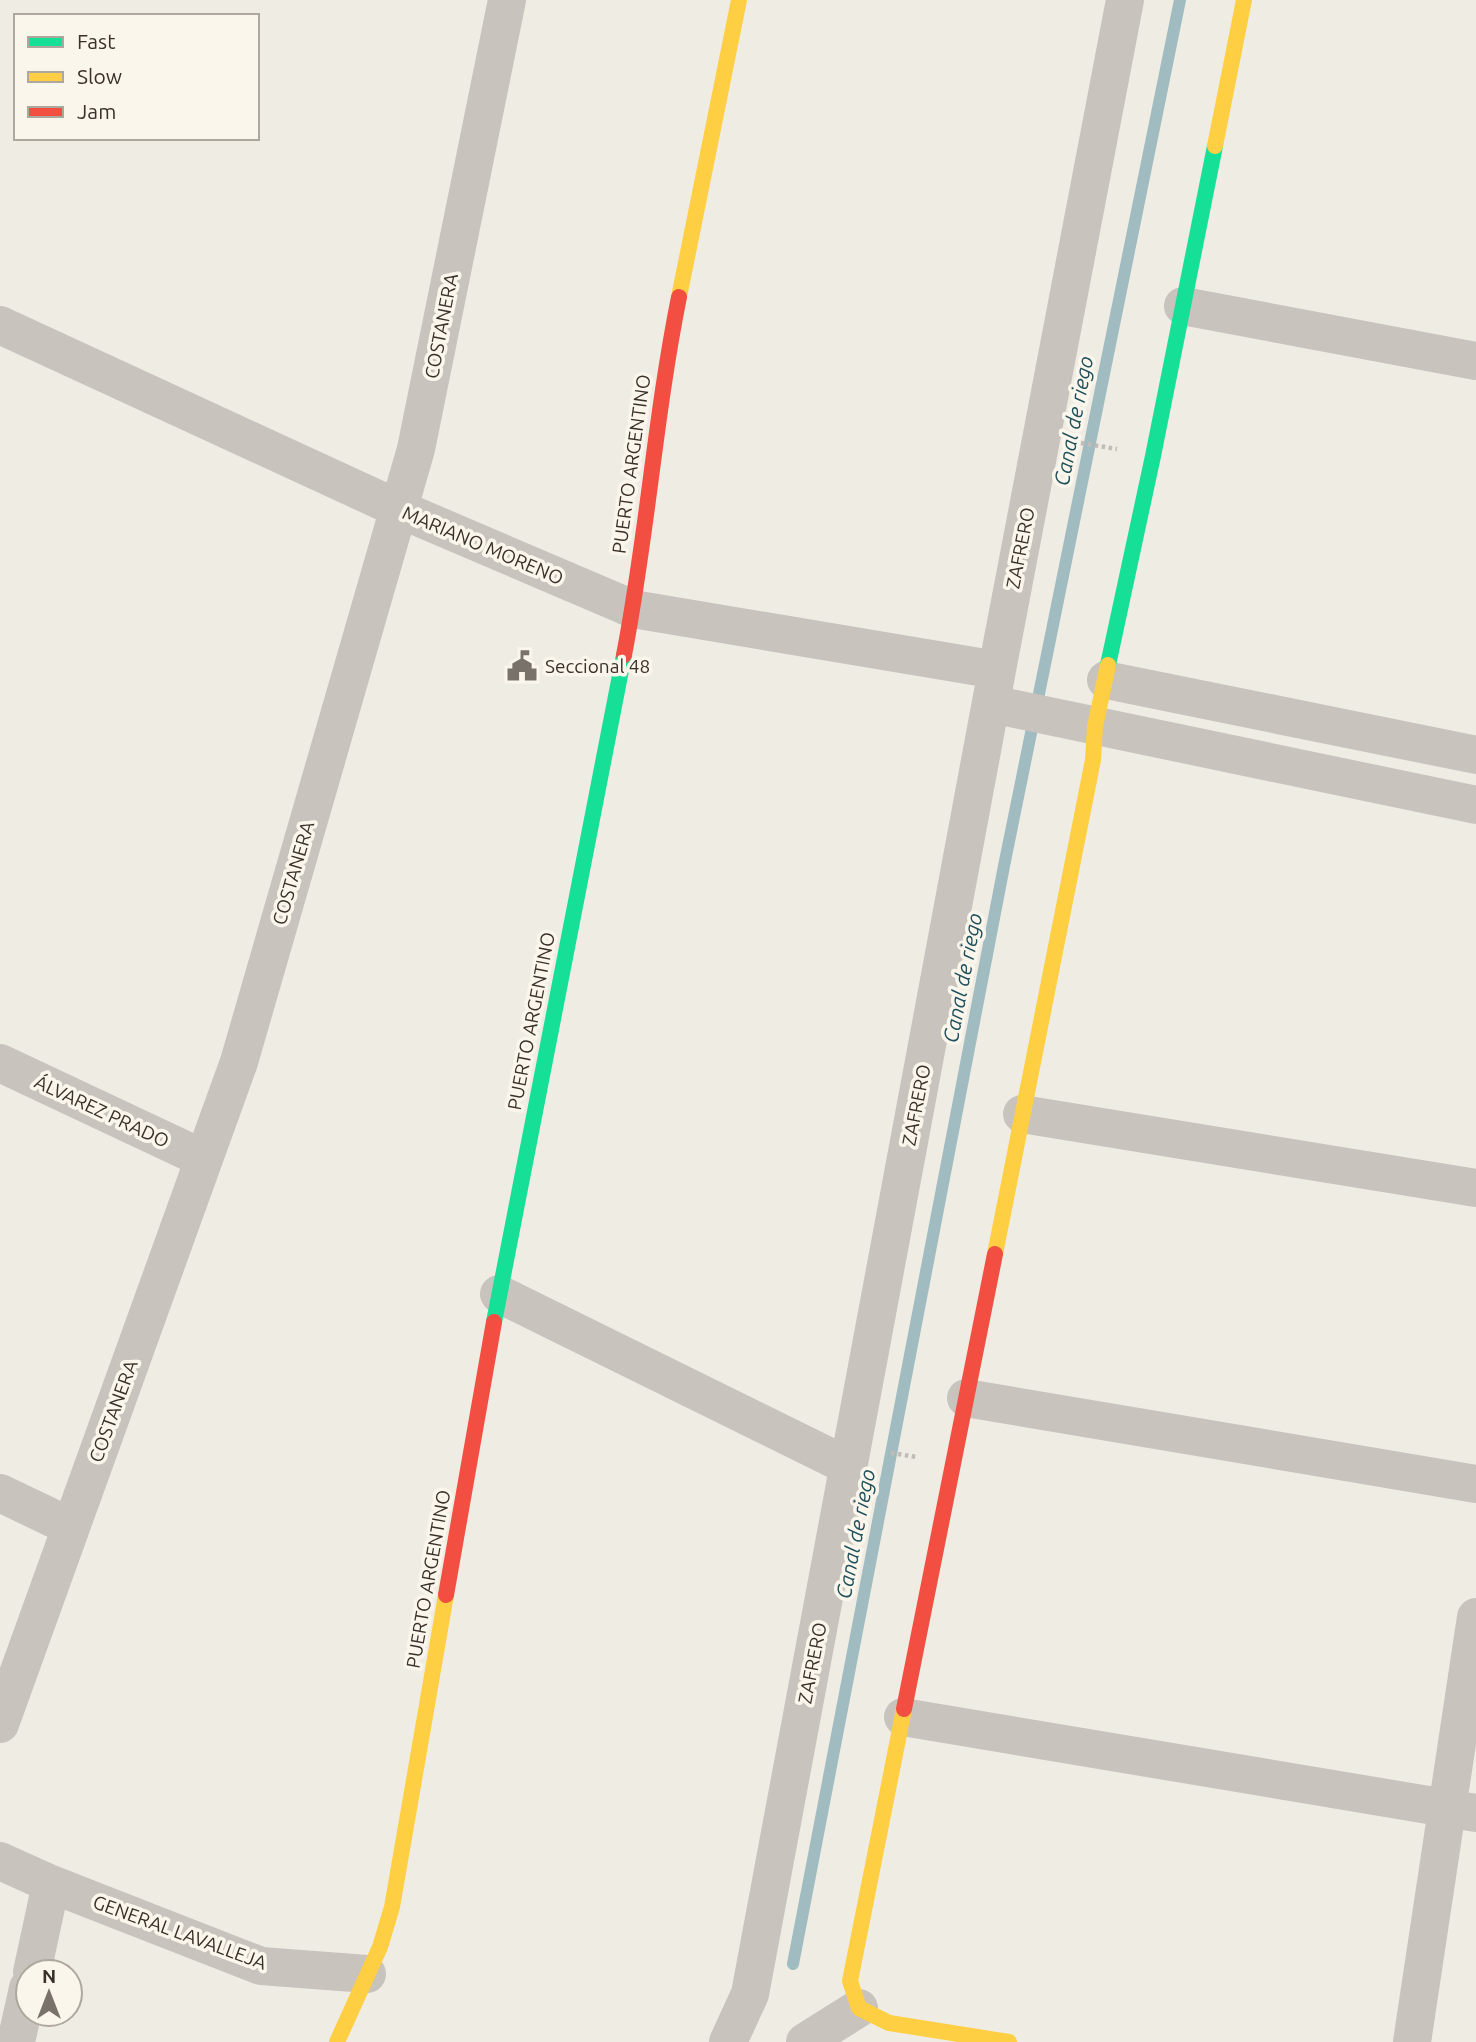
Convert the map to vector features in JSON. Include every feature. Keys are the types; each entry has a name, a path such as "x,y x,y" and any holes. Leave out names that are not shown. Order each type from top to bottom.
{"street":[{"name":"COSTANERA","path":"0,1724 239,1062 416,449 507,0"},
{"name":"PUERTO ARGENTINO","path":"337,2042 380,1947 392,1907 499,1294 633,609 667,355 739,0"},
{"name":"ZAFRERO","path":"728,2042 750,1994 1125,0"},
{"path":"1009,2042 889,2023 859,2008 849,1981 1093,760 1096,727 1244,0"},
{"path":"1183,306 1476,360"},
{"name":"MARIANO MORENO","path":"0,325 399,509 633,609 994,687 1096,727 1476,805"},
{"path":"1106,680 1476,755"},
{"name":"ÁLVAREZ PRADO","path":"0,1063 204,1159"},
{"path":"1022,1114 1476,1188"},
{"path":"499,1294 848,1466"},
{"path":"966,1398 1476,1484"},
{"path":"0,1493 71,1527"},
{"path":"1412,2042 1461,1811 1476,1617"},
{"path":"903,1717 1461,1811"},
{"name":"GENERAL LAVALLEJA","path":"0,1861 51,1884 261,1966 367,1974"},
{"path":"35,1958 51,1884"},
{"path":"805,2042 859,2008"}],"path":[{"path":"1042,436 1153,456"},
{"path":"887,1452 923,1458"}],"waterway":[{"name":"Canal de riego","path":"793,1964 1004,866 1180,0"}],"traffic: fast":[{"path":"1108,665 1215,146"},
{"path":"494,1322 624,655"}],"traffic: slow":[{"path":"679,297 739,0"},
{"path":"1215,146 1244,0"},
{"path":"995,1254 1093,760 1095,727 1108,665"},
{"path":"337,2042 380,1947 392,1907 446,1595"},
{"path":"904,1709 850,1981 859,2008 889,2023 1009,2042"}],"traffic: jam":[{"path":"624,655 679,297"},
{"path":"904,1709 995,1254"},
{"path":"446,1595 494,1322"}],"place":[{"name":"Seccional 48","path":"522,666"}]}
